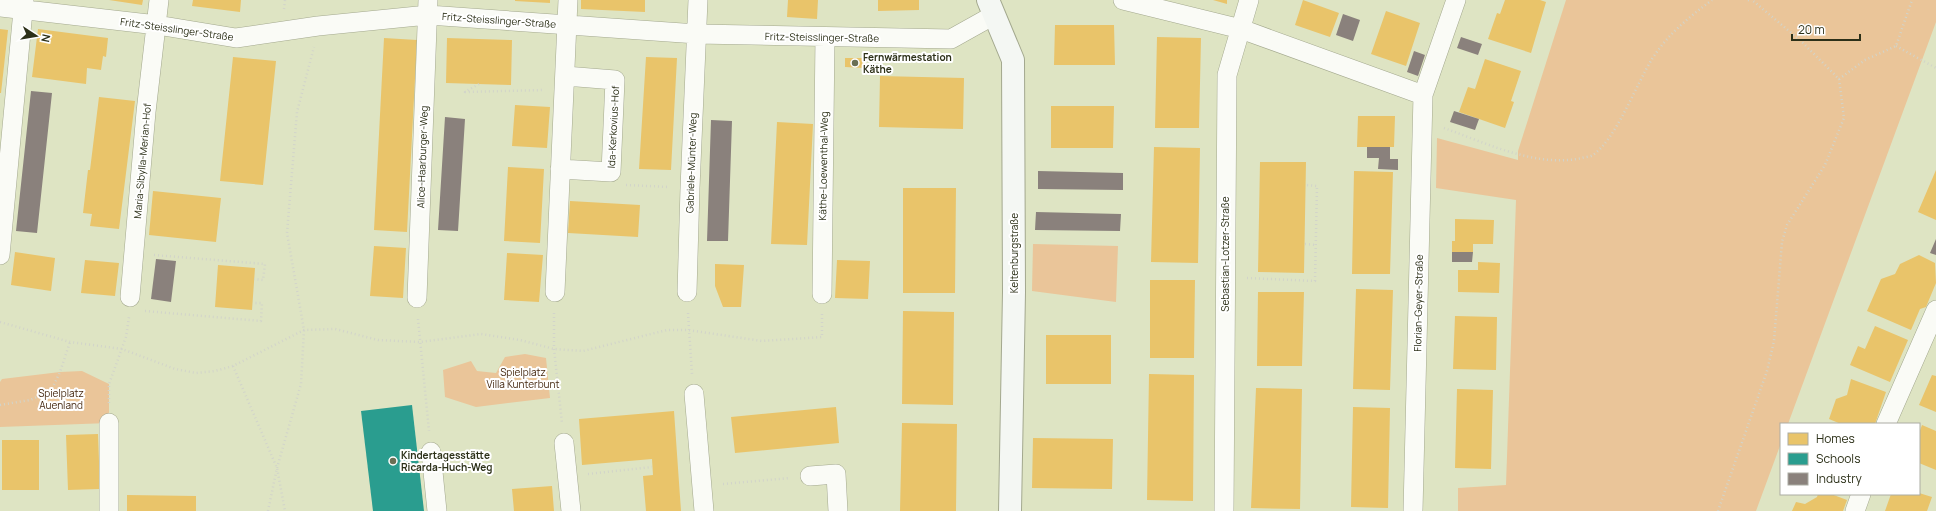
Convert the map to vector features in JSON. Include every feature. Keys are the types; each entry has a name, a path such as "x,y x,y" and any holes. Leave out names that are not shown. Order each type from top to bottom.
{"street":[{"name":"Maria-Sibylla-Merian-Hof","path":"130,303 146,112 159,0"},
{"path":"555,292 568,0"},
{"name":"Gabriele-Münter-Weg","path":"687,292 698,0"},
{"path":"1123,0 1241,29 1423,95"},
{"name":"Sebastian-Lotzer-Straße","path":"1224,511 1227,75 1249,0"},
{"name":"Florian-Geyer-Straße","path":"1413,511 1423,95 1456,0"},
{"name":"Fritz-Steisslinger-Straße","path":"0,7 23,5 236,38 428,8 568,25 697,34 951,39 971,30 991,8"},
{"path":"0,255 23,5"},
{"name":"Alice-Haarburger-Weg","path":"417,298 428,8"},
{"name":"Keltenburgstraße","path":"991,8 1013,60 1014,292 1010,511"},
{"name":"Käthe-Loewenthal-Weg","path":"822,294 825,37"},
{"name":"Ida-Kerkovius-Hof","path":"560,169 611,172 615,80 565,83"},
{"path":"1886,423 1936,310"},
{"path":"694,394 704,511"},
{"path":"109,423 109,511"},
{"path":"564,443 571,511"},
{"path":"431,452 437,511"},
{"path":"810,476 836,474 838,511"},
{"path":"1855,511 1861,495"}],"path":[{"path":"1422,121 1509,151 1544,159 1569,161 1592,155 1610,138 1652,59 1680,24 1712,0"},
{"path":"1718,511 1767,370 1774,341 1782,242 1787,225 1825,165 1844,118 1839,79 1801,41 1752,1 1748,0"},
{"path":"1839,79 1865,60 1896,46 1912,0"},
{"path":"268,511 301,384 304,330 287,233 297,112 318,26"},
{"path":"1896,46 1936,68"},
{"path":"479,84 465,92 516,89 565,83"},
{"path":"1225,277 1314,281 1317,245 1317,186 1306,185"},
{"path":"640,186 690,188"},
{"path":"1305,244 1317,245"},
{"path":"134,254 264,264 263,280 254,279"},
{"path":"555,292 554,349 564,443"},
{"path":"0,322 70,342 122,349 175,369 196,373 215,371 232,366 304,330 336,329 378,340 420,342 481,334 520,340 554,349 583,351 667,330 688,330 762,341 822,337 822,294"},
{"path":"109,423 109,384 126,337 130,303 260,321 262,303 252,303"},
{"path":"688,330 694,394"},
{"path":"0,405 30,400 51,391 60,372 70,342"},
{"path":"420,342 431,452"},
{"path":"232,366 278,468 285,511"},
{"path":"567,476 652,467"},
{"path":"701,486 810,476"}],"green space":[{"path":"1566,0 1936,0 1936,22 1788,423 1780,423 1780,446 1756,511 1458,511 1458,488 1506,485 1516,200 1436,188 1437,138 1518,160 1518,151"},
{"path":"1033,244 1118,246 1116,302 1032,291"},
{"name":"Spielplatz Villa Kunterbunt","path":"525,354 546,358 550,398 476,407 445,397 443,370 471,361 477,371 496,373 505,357"},
{"name":"Spielplatz Auenland","path":"82,371 109,384 109,423 0,427 0,382 2,379"}],"building: Homes":[{"path":"109,0 143,0 142,5"},
{"path":"193,0 241,0 240,12 192,6"},
{"path":"550,0 550,3 515,1"},
{"path":"581,0 645,0 645,12 581,9"},
{"path":"788,0 818,0 817,19 787,17"},
{"path":"878,0 919,0 919,10 878,11"},
{"path":"1213,0 1227,0 1227,4"},
{"path":"1303,0 1339,13 1330,37 1295,25"},
{"path":"1505,0 1540,0 1546,2 1531,53 1488,39 1497,13 1500,14"},
{"path":"1386,11 1420,23 1406,66 1371,54"},
{"path":"1055,25 1114,25 1115,65 1054,65"},
{"path":"0,29 8,30 1,93 0,93"},
{"path":"38,29 108,38 106,57 103,56 101,70 87,68 86,84 32,77"},
{"path":"1157,37 1201,38 1199,128 1155,128"},
{"path":"384,38 417,40 407,232 374,230"},
{"path":"447,38 512,40 511,85 446,83"},
{"path":"233,57 276,61 263,185 220,181"},
{"path":"646,57 677,58 671,170 639,169"},
{"name":"Fernwärmestation Käthe","path":"845,58 865,58 864,68 845,67"},
{"path":"1485,59 1521,71 1511,101 1514,102 1505,128 1459,112 1468,87 1475,89"},
{"path":"880,76 964,78 963,129 879,127"},
{"path":"99,97 135,101 119,229 90,226 92,214 83,213"},
{"path":"515,105 550,107 547,148 512,146"},
{"path":"1051,106 1114,106 1113,148 1051,148"},
{"path":"1358,116 1395,116 1394,147 1357,147"},
{"path":"777,122 813,124 807,245 771,244"},
{"path":"1154,147 1200,148 1198,263 1151,262"},
{"path":"1260,162 1306,162 1304,273 1258,272"},
{"path":"508,167 544,169 540,243 504,241"},
{"path":"1936,170 1936,220 1918,212"},
{"path":"1354,171 1393,172 1390,274 1352,274"},
{"path":"903,188 956,188 955,293 903,293"},
{"path":"153,191 221,198 216,242 149,235"},
{"path":"570,201 640,205 638,237 568,233"},
{"path":"1455,219 1494,220 1493,244 1473,244 1473,252 1452,252 1452,241 1455,241"},
{"path":"374,246 406,248 403,298 370,296"},
{"path":"15,252 55,258 51,291 11,285"},
{"path":"507,253 543,255 539,302 504,300"},
{"path":"1919,255 1935,263 1936,283 1926,307 1920,309 1911,330 1867,311 1881,279 1895,274 1900,264"},
{"path":"85,260 119,263 115,296 81,293"},
{"path":"837,260 870,261 868,299 835,298"},
{"path":"1478,262 1500,263 1499,293 1458,292 1458,270 1478,270"},
{"path":"715,264 744,265 741,307 723,307 715,286"},
{"path":"218,265 255,268 252,310 215,307"},
{"path":"1150,280 1195,280 1194,358 1150,358"},
{"path":"1356,289 1393,290 1390,390 1353,389"},
{"path":"1258,292 1304,292 1302,366 1257,366"},
{"path":"903,311 954,312 953,405 902,404"},
{"path":"1455,316 1497,317 1496,370 1453,369"},
{"path":"1875,326 1908,340 1890,382 1850,365 1858,346 1865,349"},
{"path":"1046,335 1111,335 1111,384 1046,384"},
{"path":"1149,374 1194,375 1193,501 1147,500"},
{"path":"1932,375 1936,376 1936,412 1919,405"},
{"path":"1851,379 1886,392 1875,423 1839,423 1829,419 1836,399 1847,395"},
{"path":"1256,388 1302,389 1300,509 1251,508"},
{"path":"1457,389 1493,390 1491,469 1455,468"},
{"path":"836,407 839,443 735,453 731,417"},
{"path":"1353,407 1390,408 1388,508 1351,507"},
{"path":"674,411 681,511 646,511 643,476 653,475 652,459 582,465 579,419"},
{"path":"902,423 957,424 956,511 900,511"},
{"path":"1922,425 1936,431 1936,470 1920,463 1920,430"},
{"path":"98,434 100,489 68,490 66,435"},
{"path":"1033,438 1113,439 1112,489 1032,488"},
{"path":"2,440 39,440 39,490 2,490"},
{"path":"552,486 554,511 514,511 512,489"},
{"path":"1920,493 1932,497 1927,511 1885,511 1891,495 1920,495"},
{"path":"127,495 196,496 196,511 127,511"},
{"path":"1818,495 1834,495 1847,500 1843,511 1792,511 1796,502 1805,504 1817,497"}],"building: Schools":[{"name":"Kindertagesstätte Ricarda-Huch-Weg","path":"412,405 424,511 373,511 361,411"}],"building: Industry":[{"path":"1343,14 1360,20 1353,41 1336,35"},
{"path":"1461,37 1482,44 1478,55 1457,48"},
{"path":"1414,51 1425,55 1418,76 1407,72"},
{"path":"31,91 52,93 37,233 16,231"},
{"path":"1454,111 1479,119 1475,130 1450,122"},
{"path":"445,117 465,119 458,231 438,230"},
{"path":"711,120 732,121 728,241 707,241"},
{"path":"1367,147 1390,147 1390,159 1398,159 1398,170 1378,169 1379,158 1367,158"},
{"path":"1038,171 1123,173 1123,190 1038,189"},
{"path":"1036,212 1121,214 1120,231 1035,230"},
{"path":"1936,239 1936,255 1930,253"},
{"path":"1452,252 1473,252 1472,262 1452,262"},
{"path":"156,259 176,261 171,302 151,299"}],"place":[{"name":"Fernwärmestation Käthe","path":"855,63"},
{"name":"Kindertagesstätte Ricarda-Huch-Weg","path":"393,461"}]}
